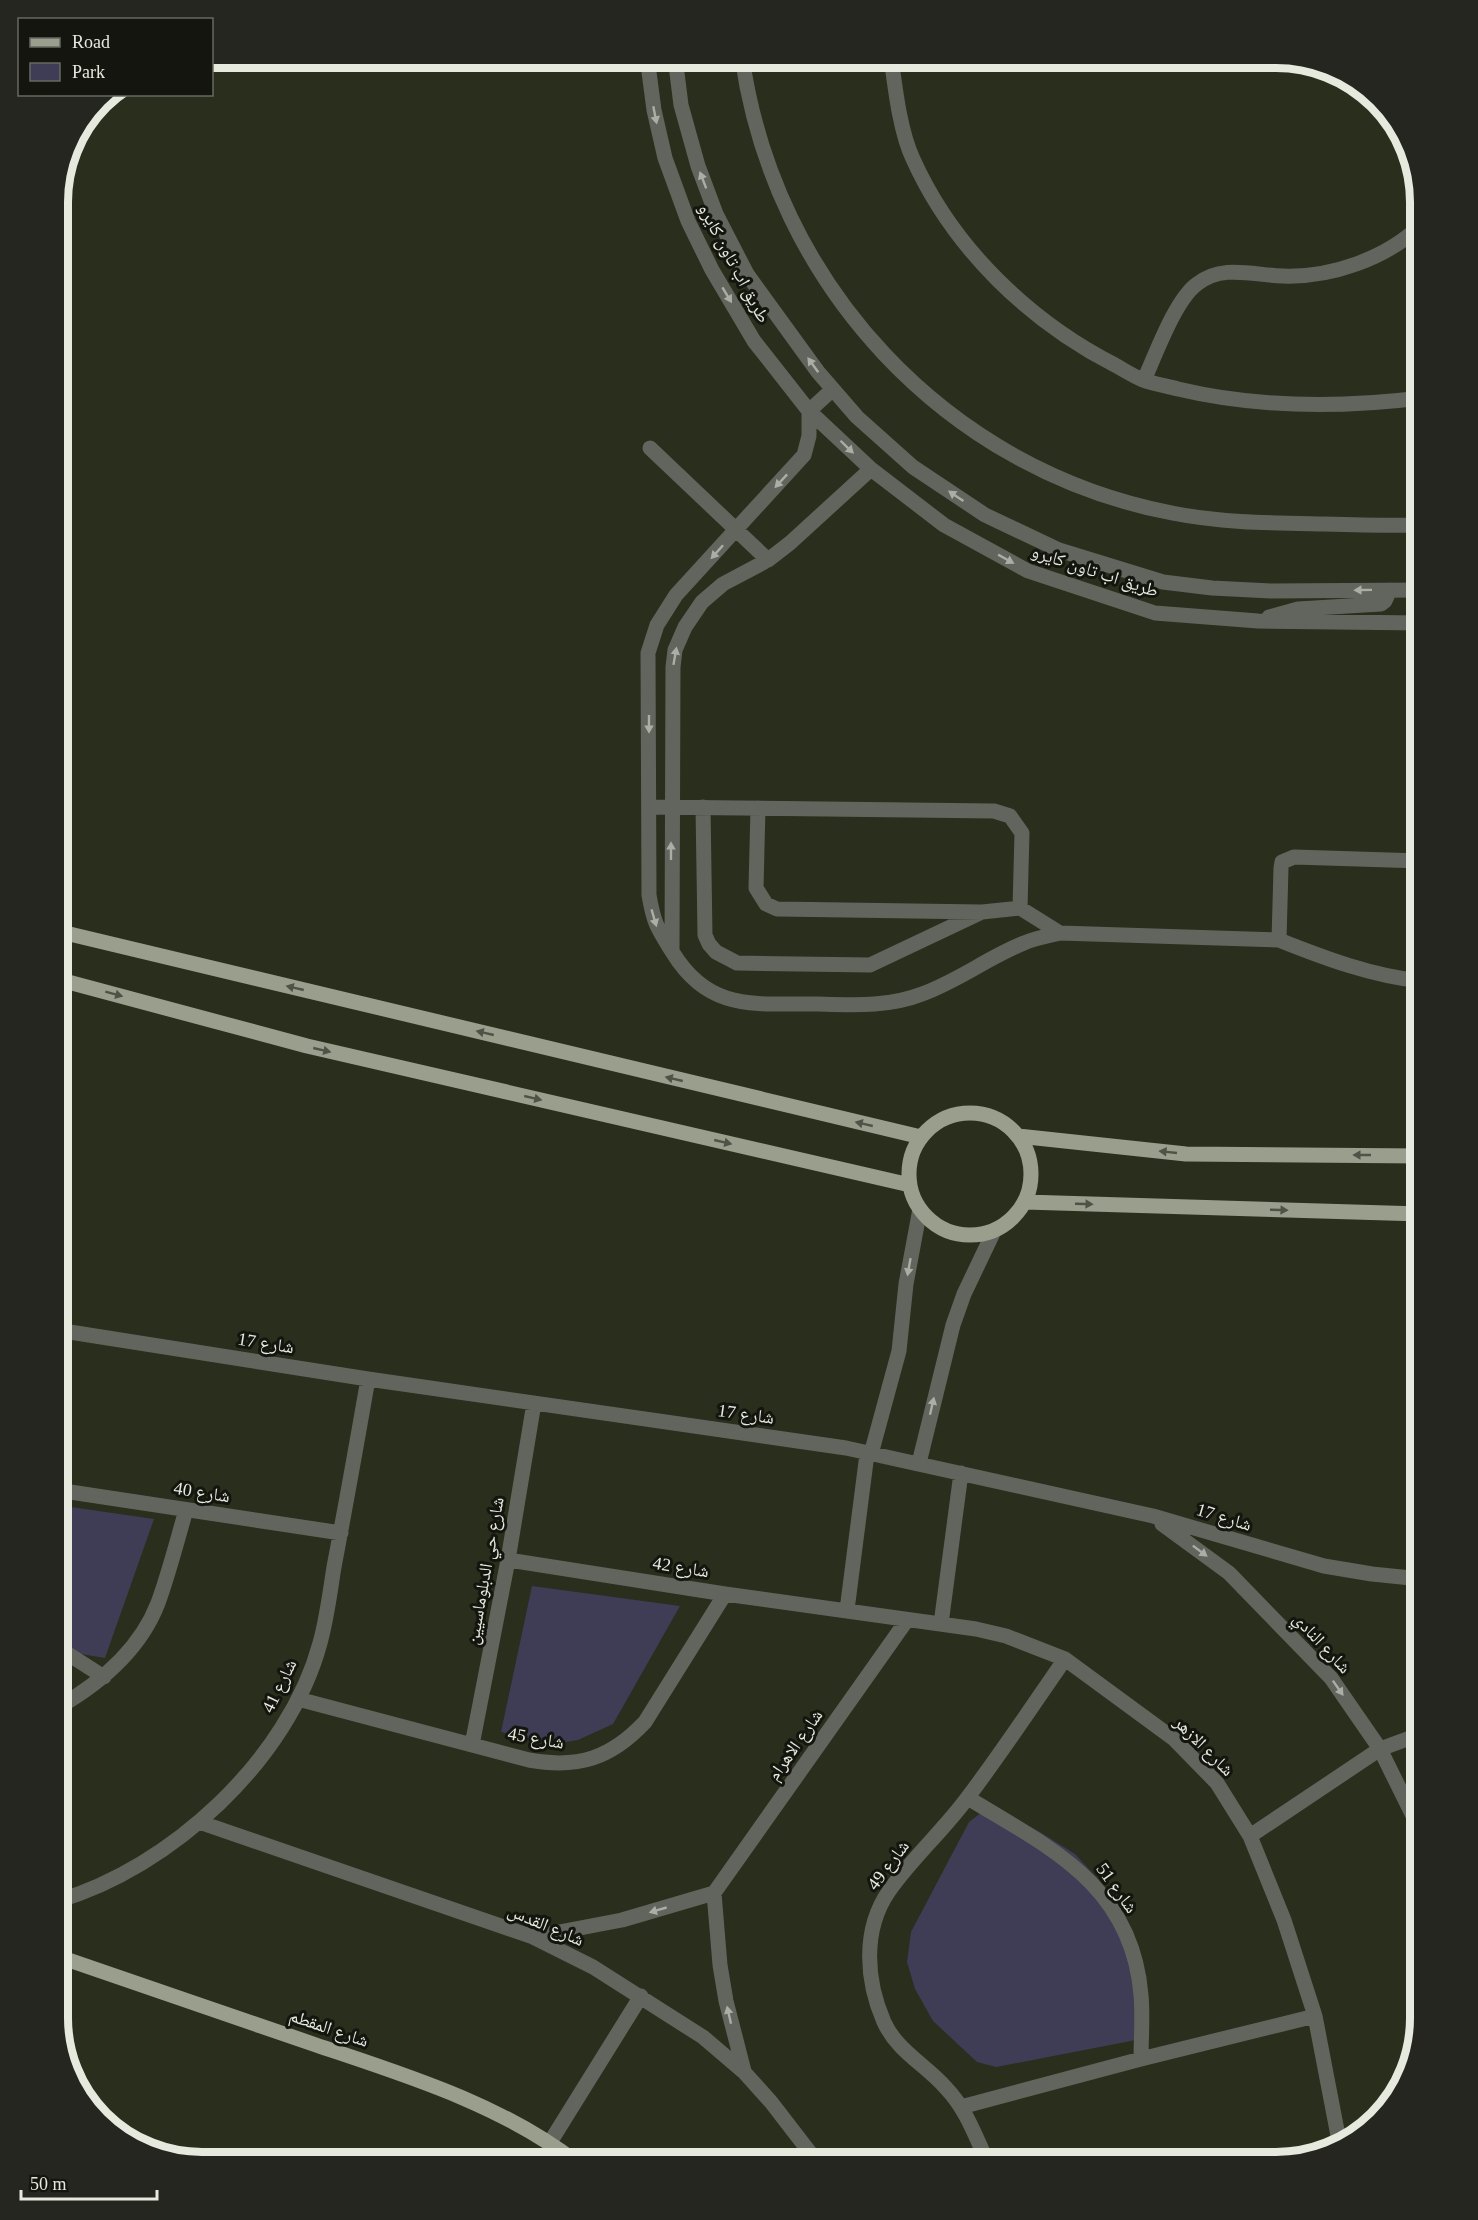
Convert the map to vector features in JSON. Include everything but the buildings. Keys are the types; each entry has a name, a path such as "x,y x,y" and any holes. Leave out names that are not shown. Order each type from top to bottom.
{"main road":[{"path":"68,934 921,1137"},
{"path":"68,982 307,1046 910,1185"},
{"path":"975,1113 999,1120 1018,1136 1028,1151 1032,1168 1031,1185 1025,1202 1012,1219 994,1231 980,1235 953,1233 929,1219 920,1209 910,1185 910,1160 921,1137 929,1128 951,1116 975,1113"},
{"path":"1018,1136 1186,1154 1410,1156"},
{"path":"1025,1202 1410,1214"},
{"name":"شارع المقطم","path":"68,1960 414,2078 495,2113 561,2152"}],"street":[{"name":"طريق اب تاون كايرو","path":"648,68 664,158 688,221 712,270 754,341 810,411 871,469 944,525 1028,571 1155,613 1258,621 1410,623"},
{"name":"طريق اب تاون كايرو","path":"676,68 681,105 698,166 716,214 747,274 818,372 857,417 914,467 985,515 1059,550 1163,582 1212,588 1270,591 1410,590"},
{"path":"744,68 747,92 761,147 782,201 808,252 836,297 868,338 905,376 945,410 988,441 1034,466 1083,488 1172,513 1218,520 1264,523 1410,525"},
{"path":"893,68 898,103 912,157 944,214 984,266 1032,312 1085,350 1144,380 1201,394 1259,402 1318,405 1410,399"},
{"path":"1144,380 1184,297 1197,284 1213,275 1231,271 1283,276 1318,274 1351,266 1383,253 1410,235"},
{"path":"833,389 810,411 809,436 804,455 676,595 657,626 648,653 649,895 653,920 683,970 708,992 727,999 762,1003 873,1005 924,994 1025,942 1060,933 1279,940 1349,966 1410,980"},
{"path":"650,448 768,560"},
{"path":"672,951 675,650 685,627 702,602 723,584 768,560 790,543 871,469"},
{"path":"1258,621 1298,609 1381,604 1390,590"},
{"path":"649,807 994,811 1010,816 1022,833 1020,908"},
{"path":"703,807 705,935 716,952 737,963 870,965 982,912"},
{"path":"758,808 756,888 766,904 777,909 982,912 1020,908 1060,933"},
{"path":"1279,940 1282,862 1294,857 1410,861"},
{"path":"847,1610 869,1454 899,1351 906,1284 920,1209"},
{"path":"919,1463 953,1325 964,1294 994,1231"},
{"name":"شارع 17","path":"68,1331 368,1379 846,1448 1153,1516 1324,1566 1410,1578"},
{"name":"شارع 41","path":"68,1897 110,1880 156,1853 199,1821 237,1785 270,1744 298,1699 320,1644 368,1379"},
{"name":"شارع حي الدبلوماسيين","path":"472,1745 508,1560 534,1403"},
{"path":"941,1624 961,1473"},
{"name":"شارع 40","path":"68,1492 341,1533"},
{"path":"68,1702 104,1677 143,1631 158,1604 186,1510"},
{"name":"شارع النادي","path":"1153,1516 1229,1573 1330,1678 1380,1749 1410,1810"},
{"name":"شارع 42","path":"508,1560 725,1594 847,1610"},
{"name":"شارع 45","path":"298,1699 550,1764 593,1759 613,1750 631,1737 645,1722 725,1594"},
{"name":"شارع الازهر","path":"847,1610 1006,1636 1065,1659 1174,1739 1217,1783 1250,1836 1284,1920 1316,2016 1338,2137"},
{"name":"شارع الاهرام","path":"714,1893 907,1620"},
{"path":"68,1654 104,1677"},
{"name":"شارع 49","path":"983,2152 970,2120 961,2107 933,2075 906,2053 885,2025 873,1992 869,1958 874,1923 889,1892 968,1798 1065,1659"},
{"path":"1250,1836 1380,1749 1410,1738"},
{"name":"شارع 51","path":"968,1798 1070,1862 1098,1889 1115,1913 1128,1939 1137,1966 1142,1995 1142,2059"},
{"name":"شارع القدس","path":"199,1821 532,1937 593,1967 703,2037 744,2072 771,2102 810,2152"},
{"path":"532,1937 622,1920 714,1893 724,1992 744,2072"},
{"path":"549,2144 641,1996"},
{"path":"961,2107 1316,2016"}],"green space":[{"path":"68,1507 154,1519 105,1658 75,1653 68,1648"},
{"path":"532,1586 680,1606 613,1724 578,1740 553,1744 501,1732"},
{"path":"999,1811 1040,1832 1075,1854 1099,1880 1125,1934 1141,2039 996,2067 977,2062 933,2021 915,1989 907,1962 911,1932 969,1822 982,1812"}]}
